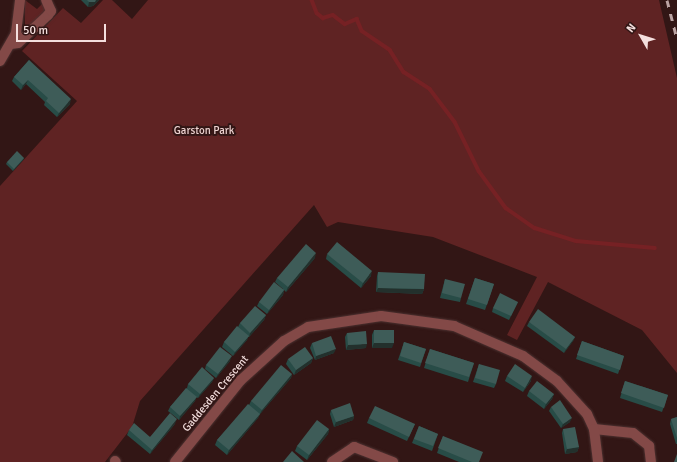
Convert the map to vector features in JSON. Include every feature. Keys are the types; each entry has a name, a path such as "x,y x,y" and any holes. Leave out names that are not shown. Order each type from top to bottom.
{"street":[{"path":"0,60 11,44 19,22 20,0"},
{"path":"11,44 18,43 48,15 51,11 46,0"},
{"name":"Gaddesden Crescent","path":"175,462 241,380 284,341 308,327 356,318 428,320 499,343 557,381 575,398 594,429 598,462"},
{"path":"594,429 633,433 649,446 651,462"},
{"path":"332,462 354,447 393,462"}],"green space":[{"path":"25,0 37,9 44,2 47,11 25,32"},
{"name":"Garston Park","path":"103,0 112,0 132,19 148,0 659,0 677,78 677,373 642,330 548,282 517,340 507,335 537,277 433,237 338,222 327,227 314,205 140,401 132,427 105,462 0,462 0,186 77,101 22,51 63,8 81,23"}],"building":[{"path":"87,0 96,0 95,2 89,2"},
{"path":"29,60 71,99 59,113 46,101 48,98 28,80 23,85 14,77"},
{"path":"17,151 24,158 14,169 7,162"},
{"path":"337,242 372,271 363,283 327,254"},
{"path":"306,244 316,253 288,287 277,278"},
{"path":"378,272 425,274 424,289 378,288"},
{"path":"475,278 494,284 487,305 468,299"},
{"path":"445,279 465,284 461,298 442,293"},
{"path":"274,282 284,290 269,310 259,302"},
{"path":"500,293 518,302 511,316 493,308"},
{"path":"255,306 266,315 250,333 240,323"},
{"path":"538,309 575,337 566,349 529,322"},
{"path":"237,326 249,336 235,352 224,342"},
{"path":"374,330 394,330 394,343 374,343"},
{"path":"366,331 367,344 348,345 347,333"},
{"path":"331,336 336,349 316,356 312,343"},
{"path":"582,341 624,356 620,370 577,355"},
{"path":"404,342 426,349 421,363 400,356"},
{"path":"220,347 232,356 218,374 206,365"},
{"path":"305,347 313,358 296,370 288,359"},
{"path":"430,349 474,363 469,377 425,363"},
{"path":"479,364 500,370 496,384 475,378"},
{"path":"515,364 532,376 525,388 507,376"},
{"path":"281,365 292,374 262,410 251,401"},
{"path":"202,367 214,378 200,394 188,384"},
{"path":"537,381 554,394 546,404 529,391"},
{"path":"625,381 668,395 664,408 621,393"},
{"path":"186,388 197,397 180,416 170,407"},
{"path":"560,400 572,418 563,424 551,407"},
{"path":"350,403 354,416 336,422 331,410"},
{"path":"248,404 260,414 229,450 217,440"},
{"path":"375,406 415,424 409,437 369,418"},
{"path":"170,413 177,419 152,450 129,430 134,423 150,437"},
{"path":"677,417 677,438 671,419"},
{"path":"317,420 329,429 309,455 297,446"},
{"path":"419,426 438,434 433,446 414,439"},
{"path":"575,427 579,447 567,449 563,429"},
{"path":"443,436 483,452 479,462 472,462 438,448"},
{"path":"292,451 304,462 283,462"},
{"path":"677,454 677,462 674,462"}],"waterway":[{"path":"312,0 317,13 323,18 333,15 345,24 357,19 362,31 390,50 404,72 430,89 455,122 479,171 506,208 535,228 576,241 655,248"}],"railway":[{"path":"667,0 677,39"}]}
